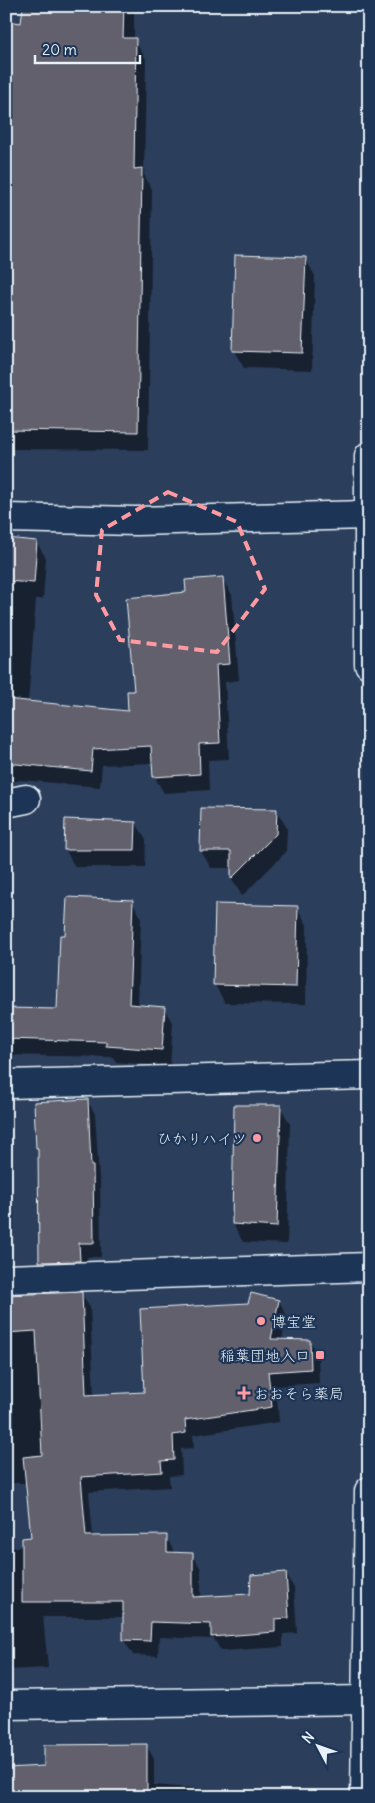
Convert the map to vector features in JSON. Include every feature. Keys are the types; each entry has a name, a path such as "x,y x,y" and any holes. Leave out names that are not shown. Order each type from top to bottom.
{"main road":[{"path":"369,456 369,664"},
{"path":"6,518 136,521 368,515"},
{"path":"6,1084 369,1075"},
{"path":"6,1279 369,1267"},
{"path":"365,1797 369,1491"},
{"path":"6,1705 367,1700"}],"highlighted area":[{"path":"168,492 237,522 265,589 217,652 120,640 96,595 102,530"}],"building":[{"path":"23,6 124,6 123,38 136,38 134,169 142,168 138,432 6,430 6,21 21,23"},
{"path":"235,255 306,257 302,353 232,351"},
{"path":"6,538 37,541 34,583 6,581"},
{"path":"223,577 230,664 216,665 220,743 199,744 200,774 153,777 151,746 93,749 91,771 6,763 6,699 128,711 127,691 134,691 126,598 186,592 185,580"},
{"path":"201,808 277,809 276,834 231,879 231,851 200,851"},
{"path":"65,819 136,822 135,850 64,850"},
{"path":"67,897 133,900 129,1004 165,1007 162,1050 106,1046 106,1042 6,1039 6,1008 57,1009 60,935 65,935"},
{"path":"215,904 298,906 296,987 213,985"},
{"path":"88,1099 91,1166 93,1166 94,1243 79,1243 80,1261 39,1262 38,1148 36,1148 34,1102"},
{"name":"ひかりハイツ","path":"234,1105 281,1105 277,1227 232,1224"},
{"path":"82,1292 86,1395 144,1392 140,1309 248,1303 251,1293 279,1300 271,1339 310,1340 311,1369 268,1372 272,1407 185,1420 186,1433 173,1435 174,1460 161,1461 162,1472 81,1477 86,1536 167,1535 167,1552 193,1553 193,1597 250,1594 251,1575 286,1572 289,1618 275,1619 275,1632 211,1637 211,1624 151,1622 150,1641 123,1640 123,1602 22,1602 22,1538 31,1537 23,1457 42,1455 36,1331 6,1333 6,1295"},
{"path":"147,1744 147,1797 6,1797 6,1768 44,1766 44,1745"}],"place":[{"name":"ひかりハイツ","path":"257,1138"},
{"name":"博宝堂","path":"261,1321"},
{"name":"稲葉団地入口","path":"320,1355"},
{"name":"おおそら薬局","path":"244,1393"}]}
